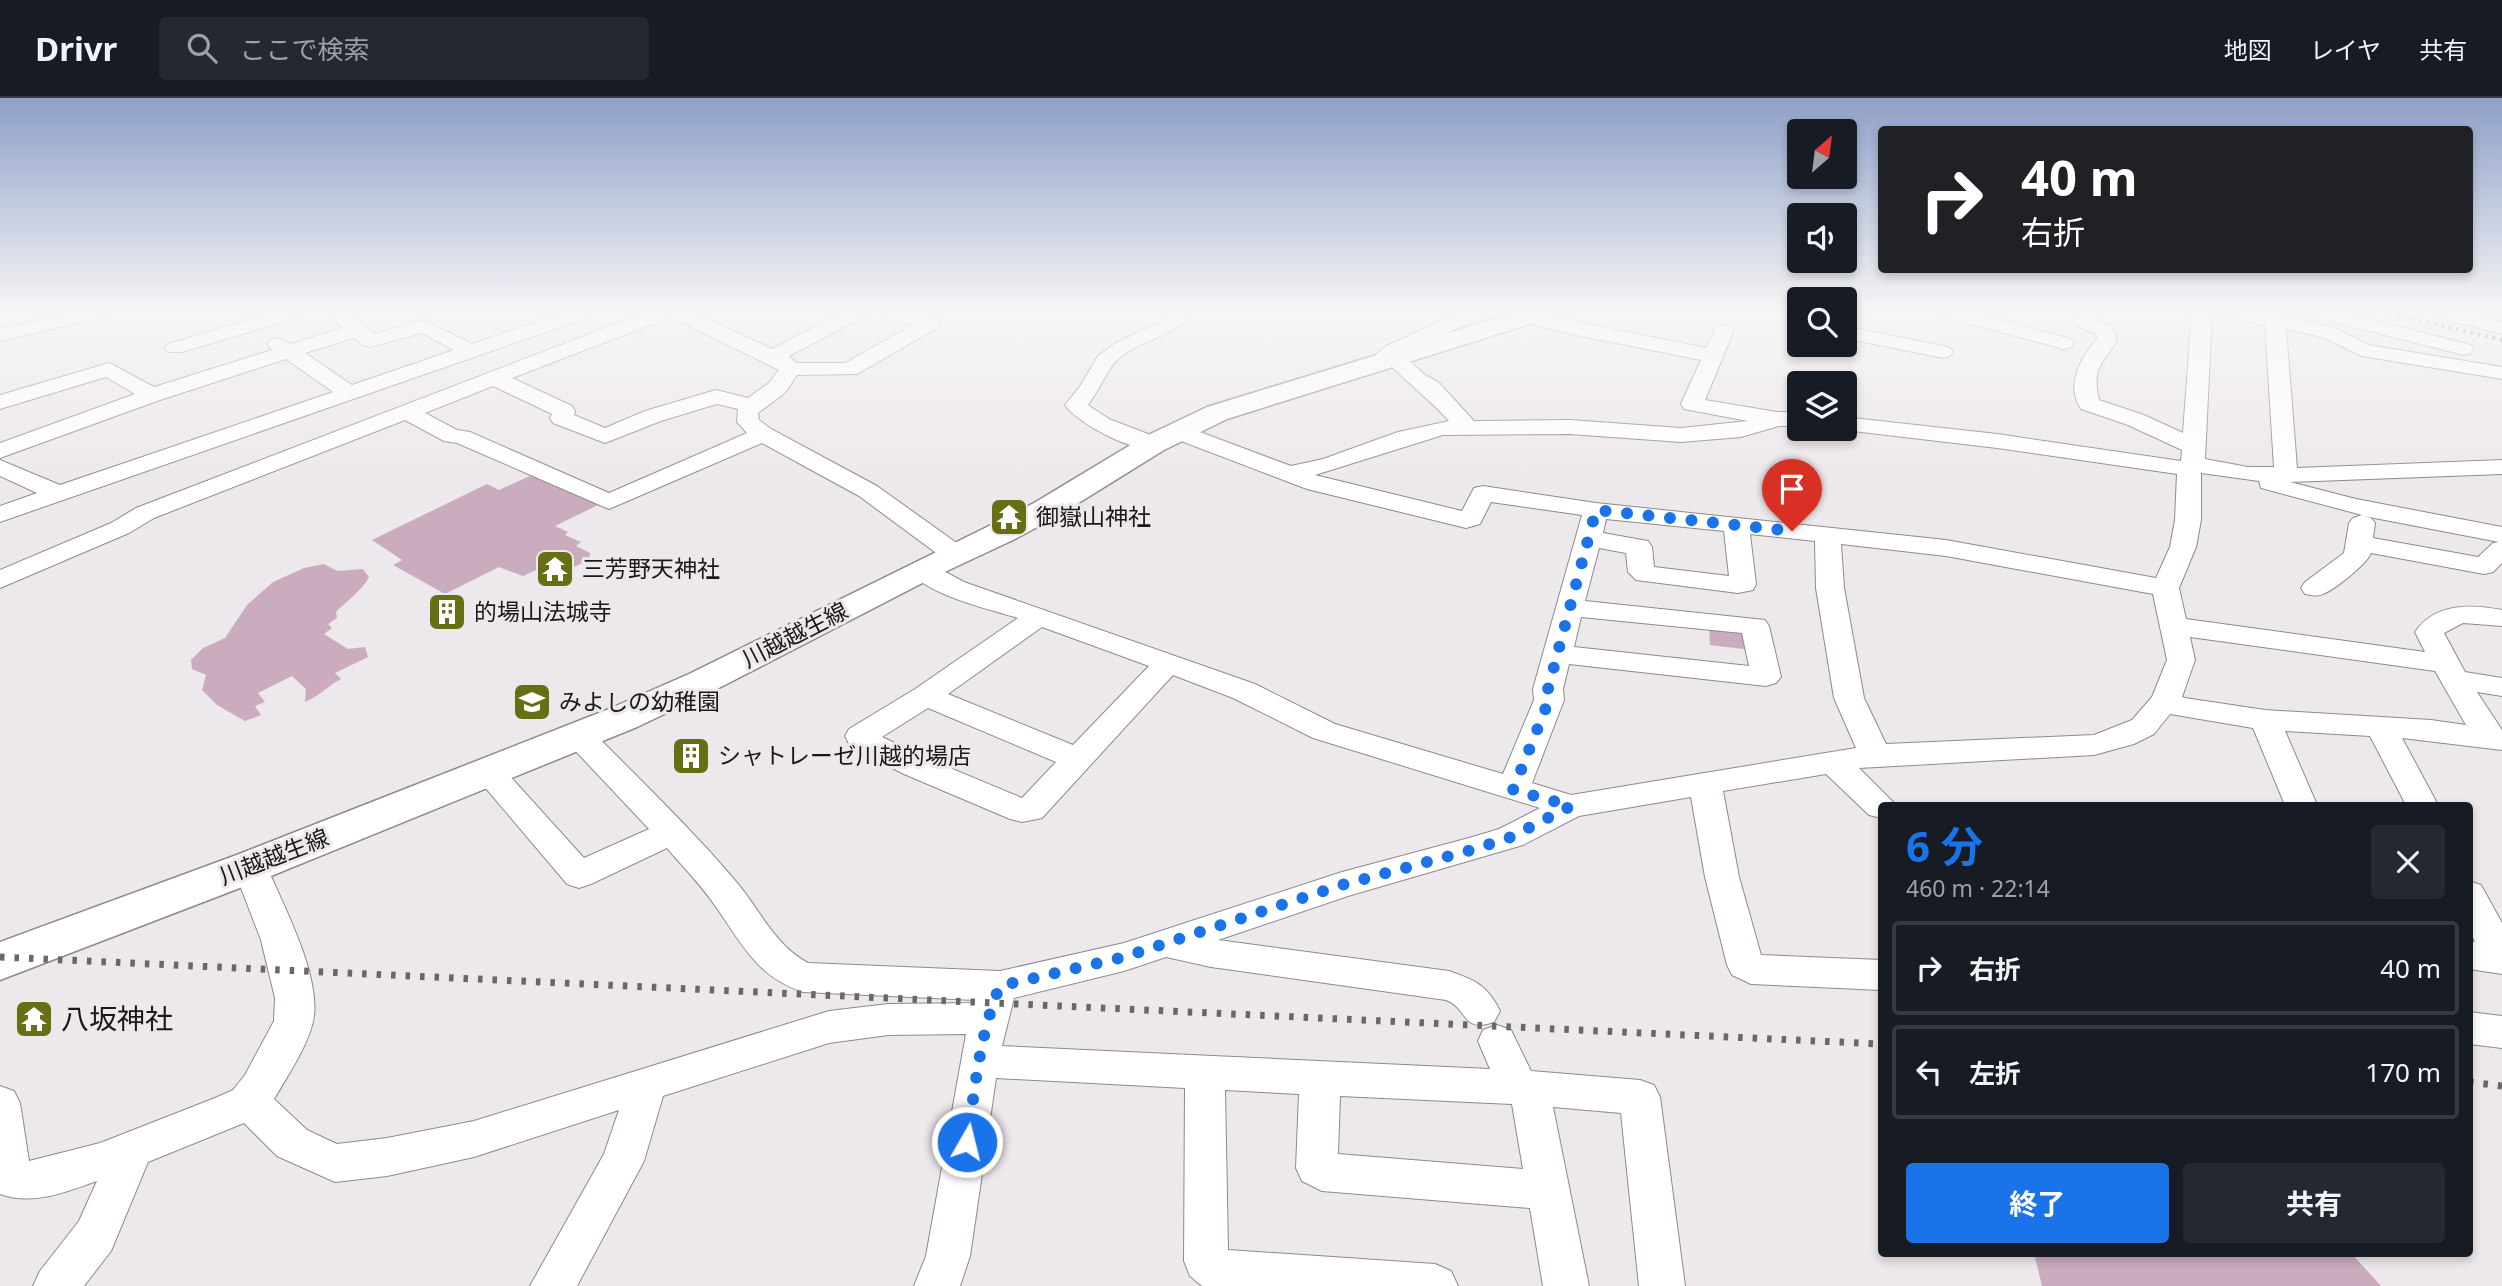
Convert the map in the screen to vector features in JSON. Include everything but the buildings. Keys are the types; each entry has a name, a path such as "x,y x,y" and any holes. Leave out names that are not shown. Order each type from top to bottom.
{"main road":[{"name":"川越越生線","path":"0,961 250,867 668,699 1045,510 1164,438 1217,413 1363,367"}],"street":[{"path":"0,451 152,395 237,367"},
{"path":"311,367 349,394"},
{"path":"0,514 424,367"},
{"path":"0,580 120,528 145,513 521,367"},
{"path":"780,367 777,387 747,412 748,422 763,434 868,491 939,563 954,588 1244,691 1324,731 1571,806"},
{"path":"831,367 852,367"},
{"path":"1101,367 1091,387 1076,405 1081,411 1101,422 1371,499 1466,520 1471,519 1483,493 1596,510 1946,548 2165,588"},
{"path":"1399,367 1430,387 1468,428"},
{"path":"1708,367 1692,404 1787,419"},
{"path":"2089,367 2084,390 2089,404 2136,421 2191,460"},
{"path":"249,1101 292,1143 335,1163 387,1157 474,1139 829,1027 994,1003 1332,888 1511,837 1571,806 1875,755 2094,745 2128,735 2143,727 2165,701 2181,660 2165,588 2183,547 2188,520 2198,367"},
{"path":"2278,367 2286,474"},
{"path":"2470,367 2502,373"},
{"path":"0,402 109,369 152,395"},
{"path":"494,378 564,411 562,418 605,436 653,416 716,397 752,406"},
{"path":"406,412 452,436 462,437 608,502 763,434"},
{"path":"1289,474 1331,464 1426,432 1468,428 1570,427 1695,435 1741,430 1787,419"},
{"path":"1857,425 2191,460 2248,474 2297,493 2364,509 2502,535"},
{"path":"0,467 59,494"},
{"path":"2248,474 2502,467"},
{"path":"2315,588 2357,556 2364,509"},
{"path":"1513,790 1549,700 1548,689 1596,510"},
{"path":"1589,539 1639,547 1641,572 1645,574 1738,585 1743,584 1736,525"},
{"path":"1828,535 1830,588 1849,698 1875,755"},
{"path":"2359,542 2399,552 2484,566 2502,549"},
{"path":"1558,654 1766,677 1755,626 1571,608"},
{"path":"2496,739 2450,672 2429,632 2435,624 2469,614 2502,618"},
{"path":"1039,616 926,696 860,736 862,739 915,766 1022,811 1030,810 1167,664"},
{"path":"2174,626 2450,672 2502,687"},
{"path":"926,696 1079,760"},
{"path":"2165,701 2178,707 2265,720 2431,730 2496,739"},
{"path":"2265,720 2300,802"},
{"path":"2380,727 2420,802"},
{"path":"579,736 727,895 761,945 780,965 803,978 994,1003"},
{"path":"1834,763 1878,804"},
{"path":"488,772 579,875 671,832"},
{"path":"1705,782 1721,877 1745,965 1751,969 1878,975"},
{"path":"0,1103 11,1179 22,1182 56,1175 133,1148 249,1101 290,1032 295,1016 293,986 250,867"},
{"path":"2473,902 2502,959"},
{"path":"1168,944 1211,953 1449,986 1465,992 1489,1026 1524,1087 1549,1190 1566,1286"},
{"path":"2473,955 2502,959"},
{"path":"937,1286 948,1255 979,1061 994,1003"},
{"path":"2473,1028 2502,1032"},
{"path":"979,1061 1524,1087 1640,1097 1662,1286"},
{"path":"1205,1072 1206,1261 1218,1271 1435,1286"},
{"path":"1320,1078 1317,1168 1322,1172 1549,1190"},
{"path":"553,1286 623,1161 645,1084"},
{"path":"56,1286 95,1236 133,1148"}],"shaded area":[{"path":"532,475 598,505 555,526 568,532 565,535 581,542 576,546 590,553 589,560 574,567 560,559 523,576 499,567 445,594 393,565 402,560 372,540 487,484 499,490"},
{"path":"324,564 337,571 363,569 369,577 336,612 337,618 328,624 332,628 324,634 348,649 365,647 368,657 335,673 341,679 305,702 306,689 292,676 258,693 265,702 255,706 261,715 245,721 217,705 202,690 206,675 192,669 191,660 203,648 225,638 247,605 273,582 304,568"},
{"path":"1709,626 1740,630 1751,639 1752,650 1710,645"},
{"path":"2035,1257 2355,1257 2381,1286 2042,1286"}],"railway":[{"path":"0,957 1878,1044"},
{"path":"2473,1082 2502,1086"}],"place":[{"name":"御嶽山神社","path":"1009,517"},
{"name":"三芳野天神社","path":"555,569"},
{"name":"的場山法城寺","path":"447,612"},
{"name":"みよしの幼稚園","path":"532,702"},
{"name":"シャトレーゼ川越的場店","path":"691,756"},
{"name":"八坂神社","path":"34,1019"}],"route":[{"path":"967,1142 979,1061 992,1004 1000,986 1124,957 1342,885 1475,849 1511,837 1571,806 1513,790 1549,700 1548,689 1596,510 1792,531"}]}
